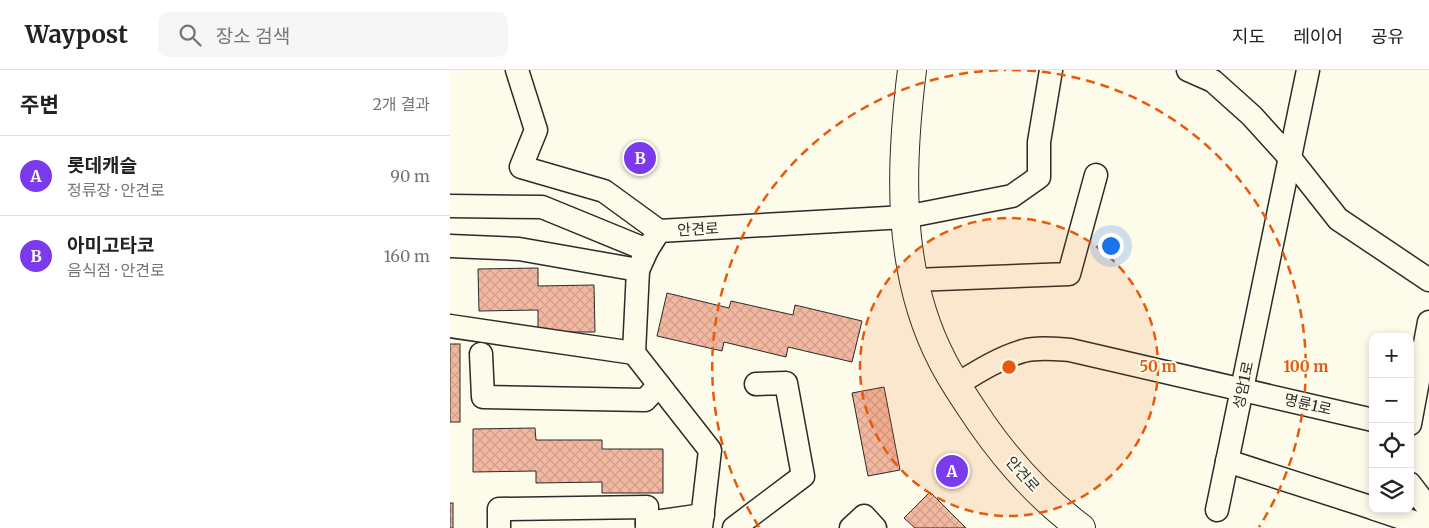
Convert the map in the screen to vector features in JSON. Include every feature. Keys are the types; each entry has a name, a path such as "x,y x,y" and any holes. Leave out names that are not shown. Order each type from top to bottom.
{"main road":[{"name":"안견로","path":"912,70 906,114 905,217 914,280 929,332 941,359 956,385 1018,472 1047,500 1081,528"}],"street":[{"path":"517,70 536,130 521,166 604,191 659,231"},
{"path":"905,217 1012,196 1039,178 1039,142 1051,70"},
{"path":"1188,70 1213,81 1252,116 1290,158 1338,219 1429,280"},
{"name":"성암1로","path":"1217,510 1308,70"},
{"path":"914,280 1069,274 1096,175"},
{"path":"450,206 542,207 642,260"},
{"name":"안견로","path":"642,260 659,231 905,217"},
{"path":"450,246 519,249 642,260"},
{"path":"499,528 499,509 647,507 647,526 702,522 710,450 634,353 642,260"},
{"path":"1410,423 1429,322"},
{"path":"450,326 634,353"},
{"name":"명륜1로","path":"956,385 1012,355 1025,351 1055,349 1080,352 1369,419"},
{"path":"481,354 483,397 645,400 659,385"},
{"path":"734,528 803,476 786,383 756,384"},
{"path":"1414,429 1429,433"},
{"path":"1227,461 1369,507"},
{"path":"1414,489 1429,509"},
{"path":"1386,513 1429,527"},
{"path":"851,528 864,516 876,528"}],"building":[{"path":"538,268 538,286 594,285 595,332 538,332 538,310 479,311 478,269"},
{"path":"667,293 729,308 731,301 793,315 795,305 862,321 852,362 788,347 786,357 724,342 722,351 657,336"},
{"path":"450,344 460,344 460,422 450,422"},
{"path":"884,387 900,470 868,476 852,393"},
{"path":"535,428 536,440 602,440 602,449 663,449 663,493 602,493 602,482 536,483 536,471 473,472 473,429"},
{"path":"930,492 966,528 915,528 904,518"},
{"path":"450,503 453,503 453,528 450,528"}],"place":[{"name":"아미고타코","path":"640,158"},
{"name":"롯데캐슬","path":"952,471"}]}
